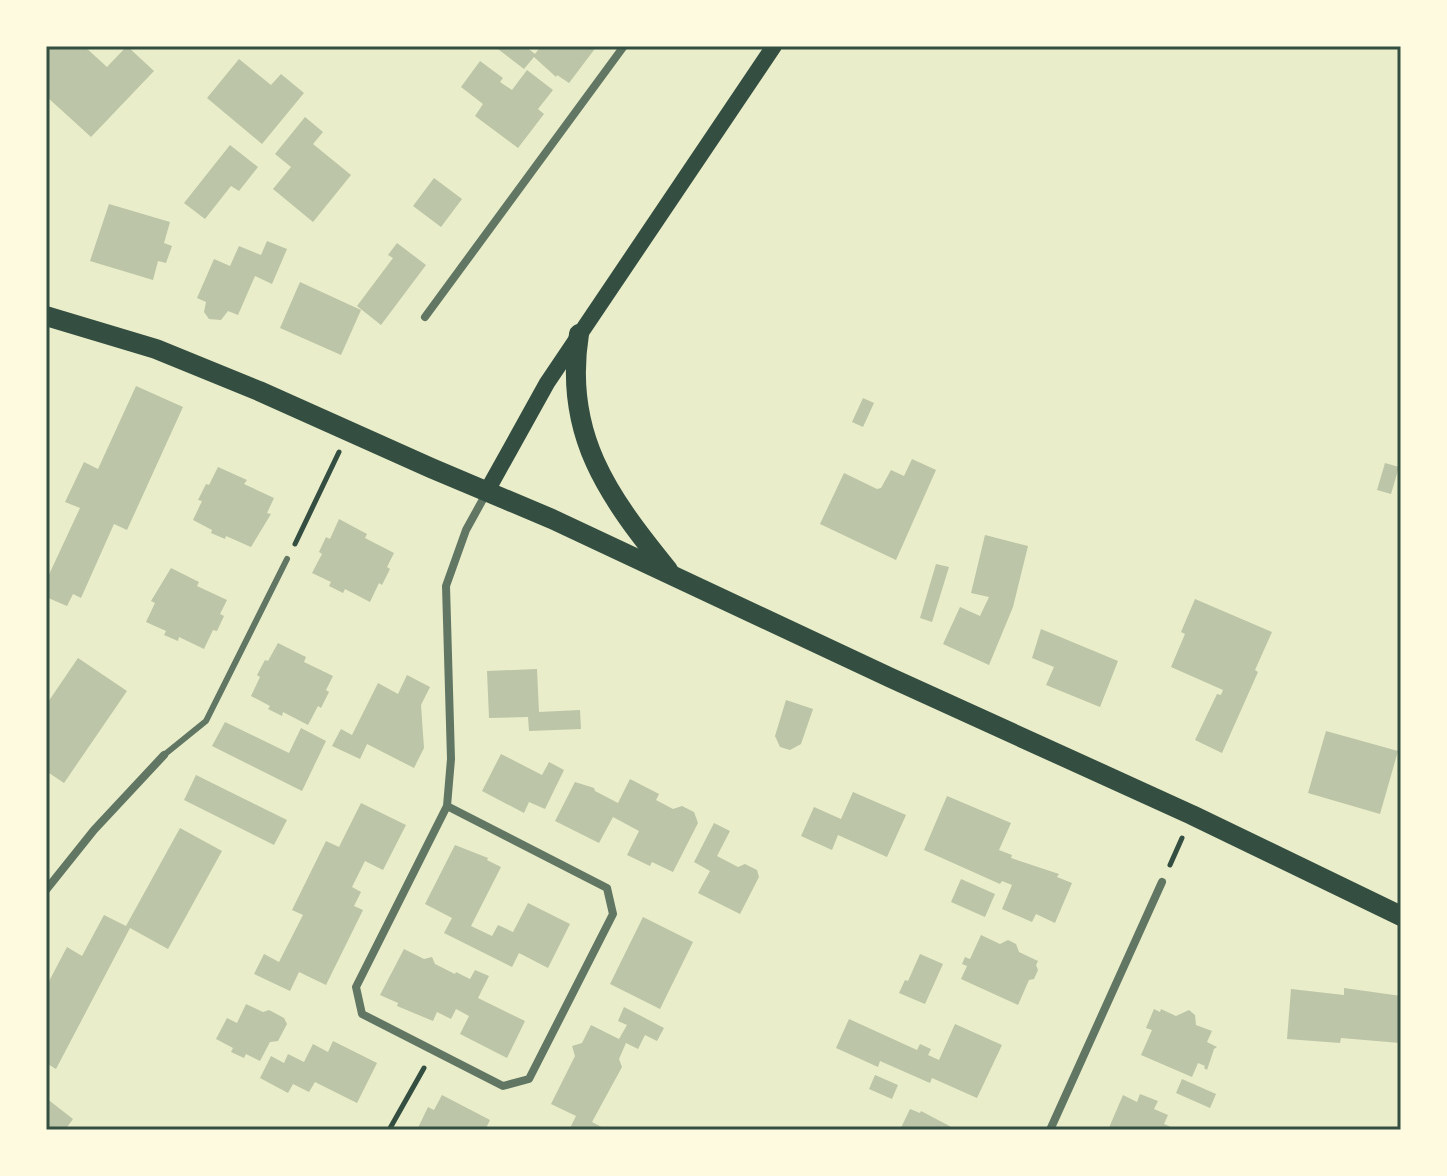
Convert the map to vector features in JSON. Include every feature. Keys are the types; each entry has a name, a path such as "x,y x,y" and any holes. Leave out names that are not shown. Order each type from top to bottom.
{"main road":[{"path":"487,491 547,383 774,46"},
{"path":"46,316 156,349 487,491 1192,815 1401,916"},
{"path":"579,334 574,362 577,397 583,433 591,455 600,477 628,519 673,576"}],"street":[{"path":"425,317 624,46"},
{"path":"447,806 607,888 613,914 529,1079 503,1086 362,1014 356,987 447,806 451,759 446,586 466,530 487,491"},
{"path":"46,890 94,830 164,755"},
{"path":"1050,1130 1162,882"}],"lane":[{"path":"164,755 206,721 287,559"}],"path":[{"path":"287,559 350,431"},
{"path":"1162,882 1192,815"},
{"path":"389,1130 434,1050"}],"building":[{"path":"46,46 84,46 107,67 127,46 154,71 91,137 46,96"},
{"path":"501,46 525,46 535,54 541,46 597,46 569,83 556,77 534,57 524,69 498,49"},
{"path":"239,59 271,85 281,74 304,93 262,144 207,98"},
{"path":"480,61 503,78 500,82 512,90 527,70 553,90 538,109 544,114 518,148 475,116 483,104 461,87"},
{"path":"305,117 323,132 313,144 351,175 313,222 273,189 291,167 275,154"},
{"path":"230,145 258,167 239,191 231,186 205,219 184,203"},
{"path":"434,178 462,199 441,227 413,206"},
{"path":"109,204 170,222 164,243 172,246 166,263 158,261 153,280 90,261"},
{"path":"267,241 287,249 272,284 255,276 238,315 228,311 221,320 209,319 204,312 206,302 197,298 214,259 230,266 239,246 261,255"},
{"path":"397,243 426,265 381,325 357,306 393,258 388,255"},
{"path":"300,282 361,310 341,355 280,328"},
{"path":"136,386 183,407 127,530 114,524 81,598 73,594 67,606 46,597 46,581 80,508 65,502 84,462 98,469"},
{"path":"863,398 874,403 863,427 852,422"},
{"path":"912,459 936,470 896,560 820,524 844,473 877,489 881,488 891,470 904,476"},
{"path":"1385,463 1399,467 1391,494 1377,490"},
{"path":"218,467 247,480 244,484 274,498 267,513 271,514 251,547 211,533 212,530 193,520 202,501 198,500"},
{"path":"339,519 367,534 365,538 394,553 387,567 390,569 370,602 345,589 343,593 329,586 331,582 312,573 322,554 319,552 326,537 330,539"},
{"path":"985,535 1028,546 1013,607 989,665 943,644 960,607 980,616 989,597 971,593"},
{"path":"936,564 949,567 932,622 920,618"},
{"path":"171,568 199,582 197,586 227,600 217,631 213,630 204,649 179,637 178,641 164,635 166,631 146,622 155,603 151,601"},
{"path":"1195,599 1272,632 1222,753 1195,740 1217,694 1221,695 1223,690 1171,667"},
{"path":"1041,629 1118,661 1100,707 1046,685 1054,667 1032,658"},
{"path":"278,643 306,657 304,662 333,676 321,708 318,706 308,725 283,712 282,716 268,709 270,706 251,696 260,677 257,675"},
{"path":"78,658 127,691 64,783 46,771 46,705"},
{"path":"537,669 539,712 580,710 581,729 529,731 528,717 489,718 487,671"},
{"path":"407,675 430,687 421,705 424,748 414,768 367,744 360,759 332,746 341,729 352,735 378,683 398,694"},
{"path":"786,700 813,709 801,744 790,750 780,747 775,736"},
{"path":"225,722 289,753 301,728 326,741 302,791 212,746"},
{"path":"1326,731 1398,751 1380,814 1308,793"},
{"path":"501,754 542,775 549,762 564,770 545,809 529,802 524,813 482,791"},
{"path":"196,775 287,820 274,845 184,800"},
{"path":"630,779 659,794 656,800 673,809 682,806 694,812 698,823 673,872 627,855 639,831 613,817 599,843 555,821 575,782 594,788 618,803"},
{"path":"853,792 906,815 887,857 838,835 832,850 801,836 814,807 841,819"},
{"path":"947,796 1011,823 999,850 1012,855 1011,858 1059,874 1057,877 1072,883 1055,923 1036,914 1032,922 1002,909 1012,885 1002,881 1000,884 924,850"},
{"path":"361,803 406,825 383,870 365,861 352,887 361,892 354,906 363,910 326,985 299,972 290,991 254,974 264,954 279,962 303,915 292,910 326,841 339,847"},
{"path":"714,823 730,831 717,856 738,867 745,864 757,870 759,877 740,914 698,893 710,871 694,862"},
{"path":"180,828 222,851 168,949 130,928 56,1069 46,1063 46,987 67,947 82,956 104,915 126,926"},
{"path":"455,845 488,858 501,867 471,926 492,936 498,925 513,932 528,903 570,924 548,968 519,953 512,967 444,933 452,918 425,904"},
{"path":"961,879 995,894 985,917 951,902"},
{"path":"643,917 693,942 660,1009 610,984"},
{"path":"981,935 1000,944 1008,940 1016,944 1019,952 1038,961 1034,979 1029,980 1018,1005 961,979 967,966 962,964 965,957 970,959"},
{"path":"404,949 424,959 432,957 435,964 470,979 475,970 489,976 478,998 525,1021 507,1058 460,1034 469,1016 456,1009 451,1019 437,1012 433,1021 380,995"},
{"path":"920,954 943,964 925,1004 899,993"},
{"path":"1344,988 1401,996 1400,1043 1341,1038 1340,1043 1287,1039 1291,989 1344,995"},
{"path":"246,1004 263,1012 269,1010 284,1018 287,1024 278,1041 270,1042 260,1061 246,1054 244,1058 231,1052 233,1048 216,1039 227,1018 237,1023"},
{"path":"624,1007 664,1028 657,1041 645,1035 638,1049 626,1043 619,1059 622,1067 592,1122 607,1130 569,1130 576,1116 551,1104 575,1056 572,1046 582,1043 591,1025 619,1039 627,1025 618,1021"},
{"path":"1154,1009 1176,1016 1189,1010 1195,1015 1196,1025 1212,1031 1207,1042 1217,1047 1207,1070 1198,1063 1192,1077 1141,1055 1152,1030 1146,1028"},
{"path":"849,1019 917,1050 920,1044 931,1049 928,1055 939,1060 955,1024 1002,1045 977,1098 932,1078 930,1083 880,1061 878,1067 836,1048"},
{"path":"333,1041 377,1063 357,1103 315,1082 309,1092 293,1084 288,1093 260,1078 271,1056 284,1063 288,1054 304,1062 313,1044 328,1052"},
{"path":"875,1075 898,1085 892,1099 869,1089"},
{"path":"1182,1079 1216,1094 1210,1108 1176,1093"},
{"path":"1140,1094 1158,1101 1154,1109 1168,1115 1164,1124 1178,1130 1108,1130 1123,1095 1137,1102"},
{"path":"442,1095 490,1120 485,1130 417,1130 428,1107 434,1110"},
{"path":"46,1098 73,1119 65,1130 51,1130 46,1126"},
{"path":"910,1109 921,1111 957,1130 900,1130"}]}
